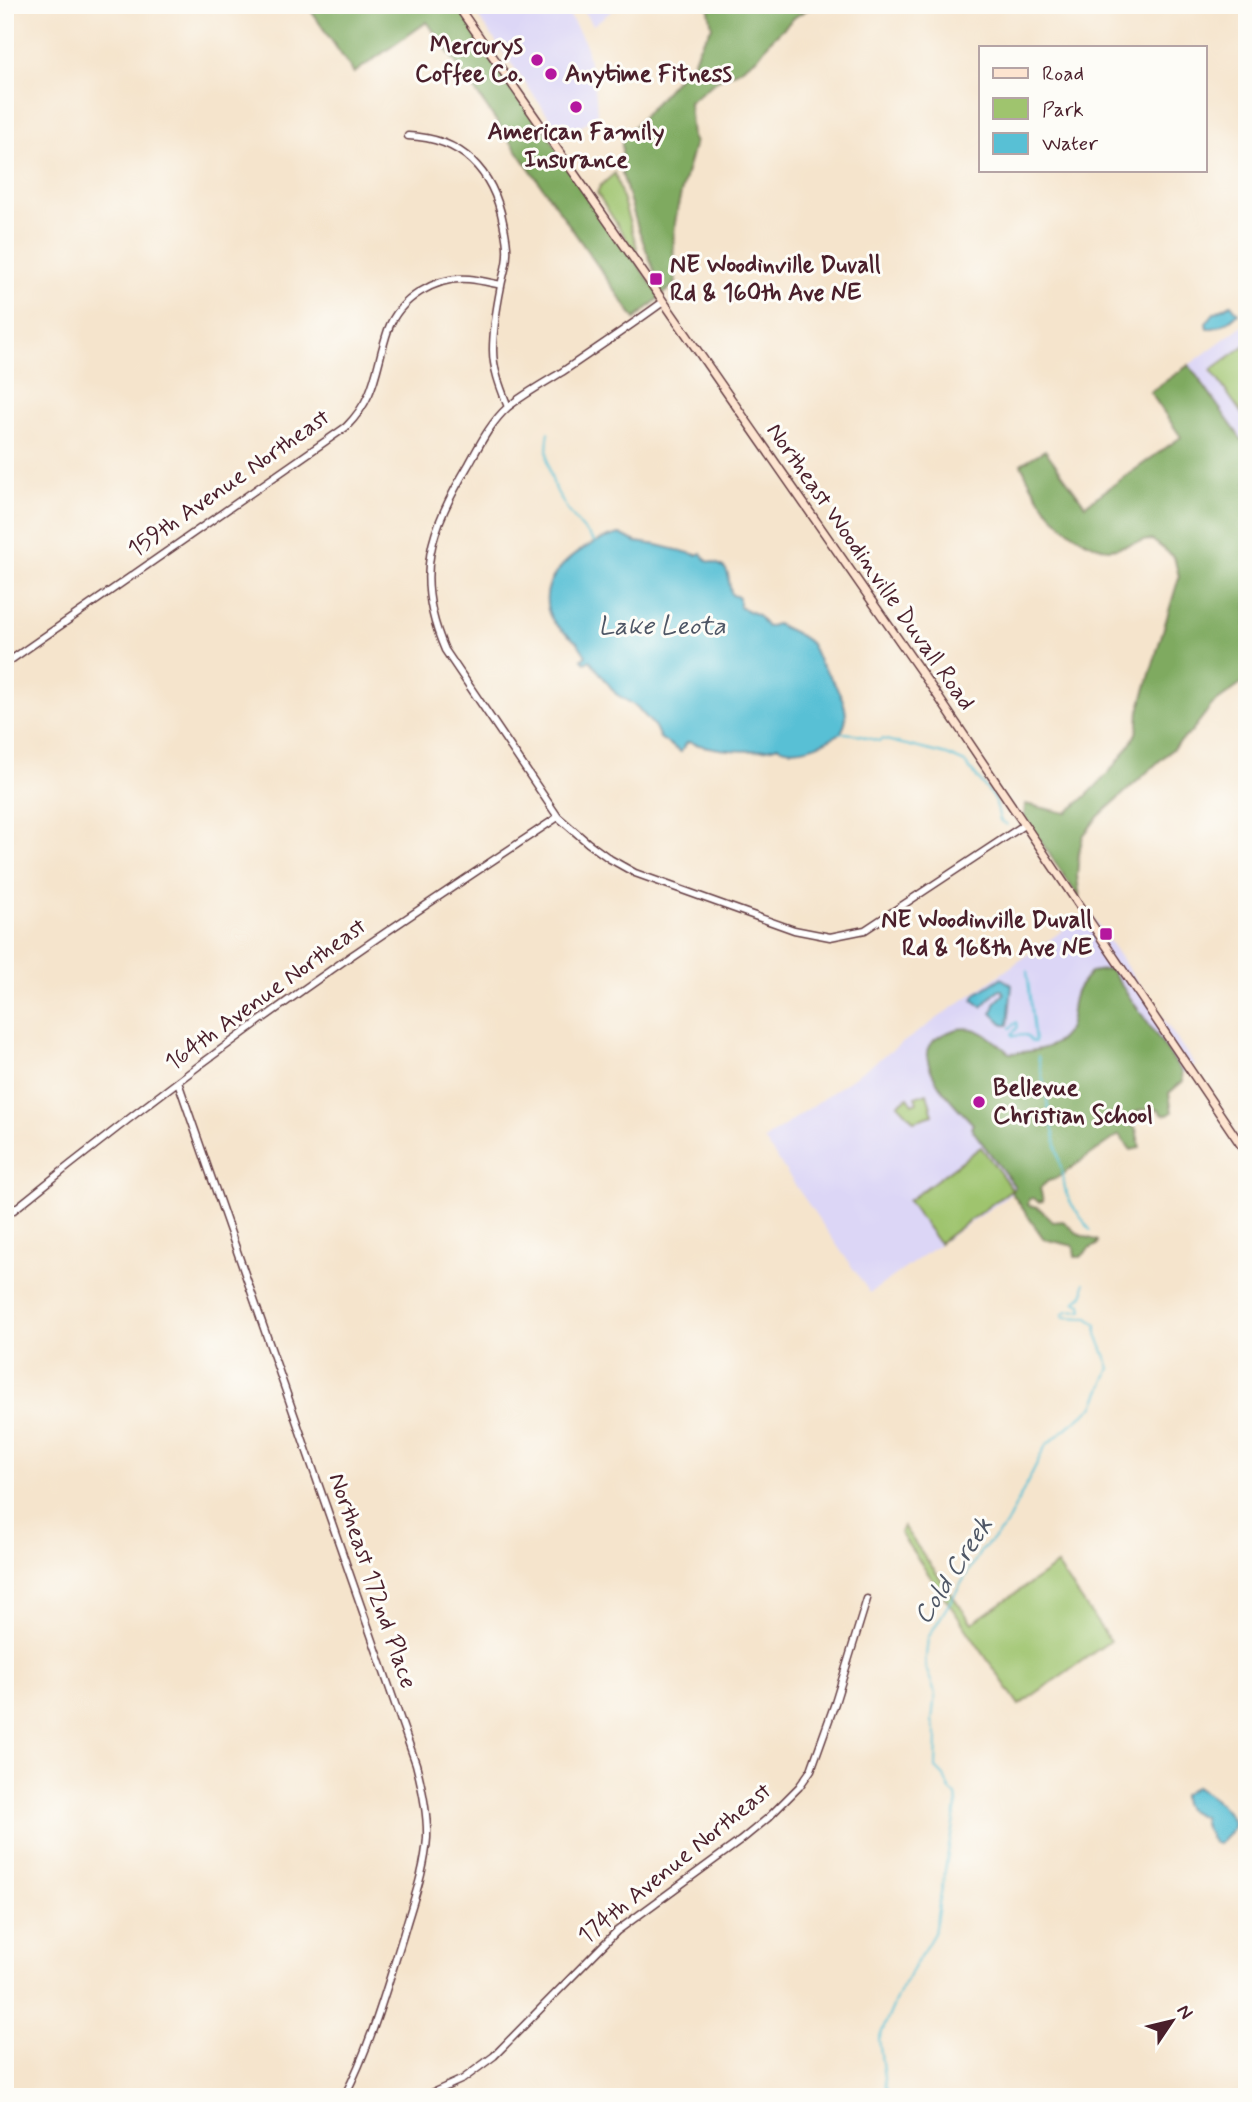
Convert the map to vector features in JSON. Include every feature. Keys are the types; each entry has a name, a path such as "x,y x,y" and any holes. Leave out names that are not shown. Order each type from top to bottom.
{"main road":[{"name":"Northeast Woodinville Duvall Road","path":"457,5 935,692 1247,1154"}],"street":[{"path":"408,136 434,140 462,152 486,175 495,194 508,251 493,351 499,384 508,407"},
{"name":"159th Avenue Northeast","path":"5,664 346,426 372,391 388,331 407,302 437,284 451,280 469,279 501,285"},
{"path":"663,302 508,407 482,440 455,487 434,534 428,557 428,583 436,629 451,661 558,817 588,844 635,873 820,937 864,930 1024,825"},
{"name":"164th Avenue Northeast","path":"5,1217 90,1148 351,956 558,817"},
{"name":"Northeast 172nd Place","path":"178,1082 415,1764 426,1813 425,1860 415,1895 383,1998 344,2097"},
{"name":"174th Avenue Northeast","path":"423,2097 463,2079 494,2056 617,1931 768,1818 799,1787 811,1770 867,1599"}],"shaded area":[{"path":"470,5 564,5 585,43 597,115 564,138"},
{"path":"579,5 620,5 593,25"},
{"path":"1247,322 1247,447 1189,365"},
{"name":"Bellevue Christian School","path":"1089,912 1195,1065 870,1293 764,1140"}],"green space":[{"path":"307,5 457,5 660,296 656,276 622,174 622,140 682,73 689,74 699,47 712,27 708,5 815,5 795,17 758,57 738,71 719,79 689,102 695,143 677,212 673,245 676,283 635,319 427,22 354,73"},
{"path":"615,173 637,248 634,251 597,193 600,186"},
{"path":"1247,344 1247,421 1211,370"},
{"path":"1189,365 1247,447 1247,680 1212,705 1191,732 1098,817 1083,836 1077,876 1080,899 1024,817 1025,804 1066,813 1095,787 1124,754 1137,731 1139,711 1179,577 1174,557 1152,540 1105,549 1072,533 1046,507 1021,464 1045,450 1085,505 1181,437 1150,392"},
{"path":"1110,969 1182,1072 1183,1081 1169,1093 1172,1112 1168,1115 1161,1114 1159,1109 1140,1110 1126,1119 1136,1129 1140,1148 1131,1150 1119,1135 1055,1179 1048,1181 1040,1188 1043,1201 1029,1199 1028,1205 1038,1207 1053,1222 1063,1221 1080,1235 1098,1241 1097,1245 1081,1257 1075,1257 1074,1246 1044,1239 1011,1192 1015,1187 971,1128 973,1124 933,1075 927,1053 929,1046 937,1038 948,1032 967,1028 983,1033 1009,1053 1036,1050 1054,1044 1067,1032 1074,998 1081,983 1091,972"},
{"path":"927,1093 933,1115 914,1121 898,1104 908,1097 913,1104 917,1102 915,1097"},
{"path":"981,1147 1012,1189 939,1243 908,1201"},
{"path":"903,1526 972,1623 1057,1565 1110,1641 1019,1705 900,1533"}],"water":[{"path":"1231,304 1238,313 1235,316 1219,326 1207,328 1206,323 1214,313"},
{"name":"Lake Leota","path":"620,534 636,542 697,555 701,553 707,561 726,570 732,595 739,597 739,607 758,615 767,627 776,624 810,643 837,687 845,706 845,725 840,733 818,745 793,750 778,746 757,750 733,750 689,742 681,752 660,738 655,727 637,707 616,694 590,660 585,663 582,659 586,656 578,644 556,625 548,610 547,596 558,570 581,550"},
{"path":"1001,978 1012,985 1008,1025 1004,1025 992,1013 996,1002 1004,994 1002,990 998,990 982,1007 973,1000 976,994"},
{"path":"1195,1787 1223,1807 1234,1825 1218,1844 1213,1842 1205,1828 1203,1817 1183,1804 1182,1795"}],"waterway":[{"path":"549,432 548,464 557,493 595,542"},
{"path":"840,733 879,741 882,739 947,755 965,763 995,799 1000,820 1007,825"},
{"path":"1027,971 1035,1042"},
{"path":"1010,1028 1017,1022 1018,1027 1013,1036 1026,1035 1034,1042"},
{"path":"1038,1056 1066,1193 1090,1230"},
{"name":"Cold Creek","path":"891,2097 885,2086 879,2039 900,1990 934,1933 957,1802 956,1795 950,1791 944,1776 936,1768 937,1738 932,1721 935,1693 925,1665 928,1638 981,1551 1005,1527 1046,1445 1094,1406 1110,1368 1097,1334 1097,1325 1088,1318 1063,1315 1067,1311 1083,1310 1082,1304 1075,1302 1084,1294 1084,1283"}],"place":[{"name":"Mercurys Coffee Co.","path":"537,60"},
{"name":"Anytime Fitness","path":"551,74"},
{"name":"American Family Insurance","path":"576,107"},
{"name":"NE Woodinville Duvall Rd & 160th Ave NE","path":"656,279"},
{"name":"NE Woodinville Duvall Rd & 168th Ave NE","path":"1106,934"},
{"name":"Bellevue Christian School","path":"979,1102"}]}
